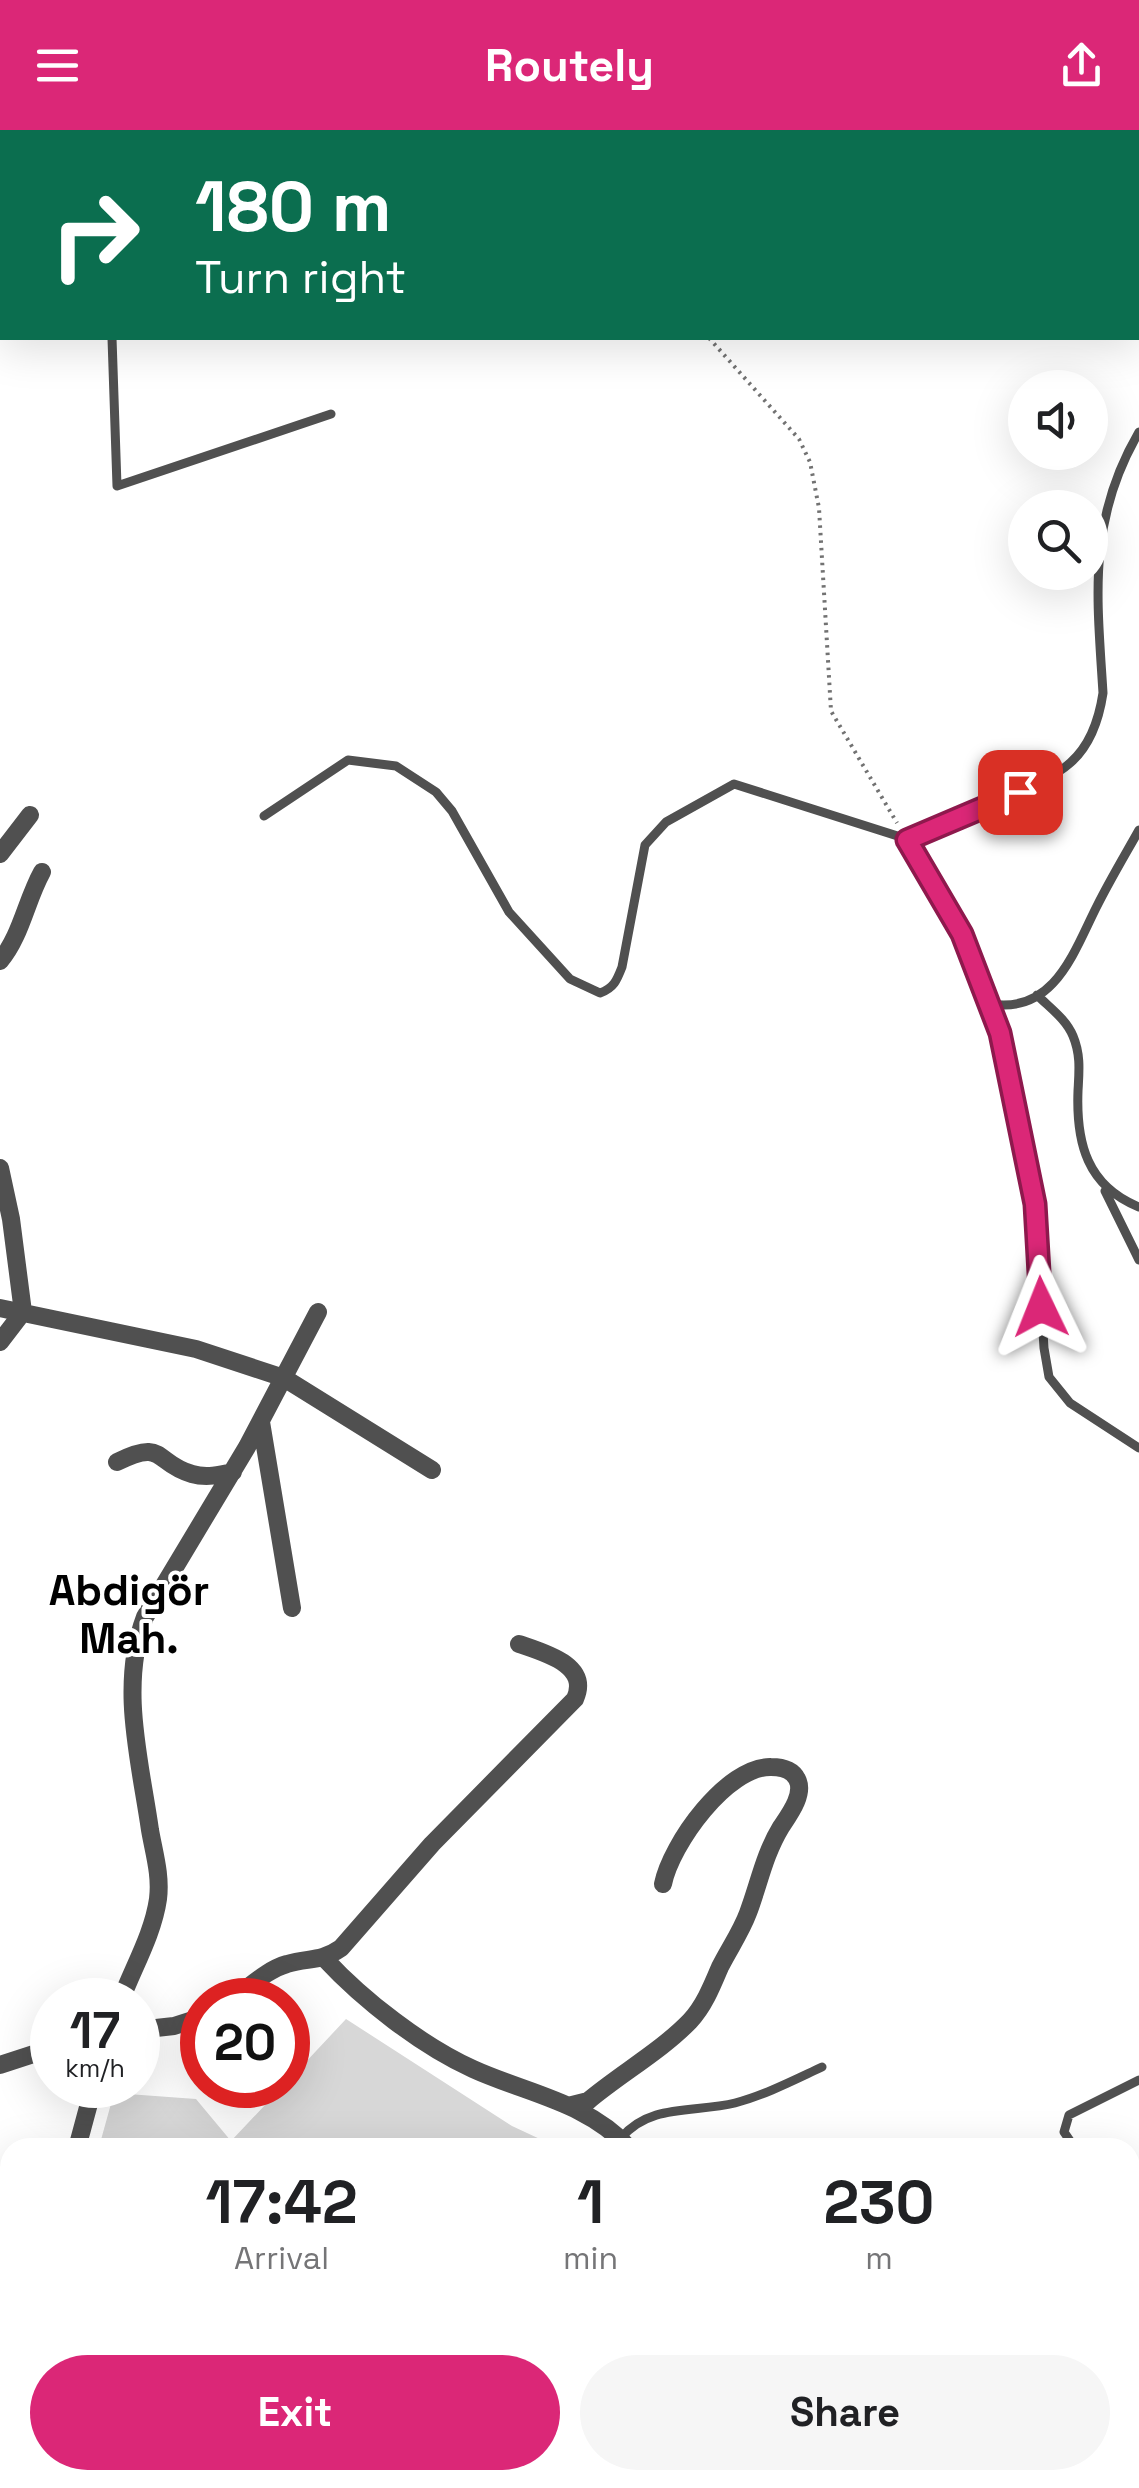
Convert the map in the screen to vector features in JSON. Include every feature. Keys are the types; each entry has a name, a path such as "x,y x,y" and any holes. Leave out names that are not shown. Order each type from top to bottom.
{"street":[{"path":"0,854 30,815"},
{"path":"0,960 13,946 29,896 42,872"},
{"path":"0,1168 14,1236 23,1312 0,1342"},
{"path":"0,1308 196,1349 284,1378 432,1470"},
{"path":"129,1978 158,1899 158,1866 132,1712 136,1638 144,1617 233,1472 318,1312"},
{"path":"261,1421 292,1608"},
{"path":"117,1462 139,1451 152,1451 194,1476 233,1472"},
{"path":"261,1978 291,1962 325,1959 341,1948 432,1844 575,1699 580,1678 570,1668 519,1644"},
{"path":"572,2105 588,2101 665,2042 691,2020 703,2003 748,1913 763,1862 796,1800 800,1787 796,1775 784,1768 752,1768 729,1785 698,1817 666,1868 663,1884"},
{"path":"325,1959 361,1993 451,2057 505,2083 572,2105 619,2138"},
{"path":"0,2064 30,2055"},
{"path":"80,2138 88,2108"}],"lane":[{"path":"112,340 117,486 331,414"},
{"path":"264,816 348,760 396,766 436,792 452,812 509,912 570,979 600,992 616,982 622,967 645,845 666,822 734,784 907,840 1046,781 1073,761 1091,736 1104,694 1096,578 1100,536 1114,487 1139,432"},
{"path":"992,1004 1007,1006 1037,996 1060,977 1139,830"},
{"path":"907,840 962,934 992,1004 1010,1072 1035,1204 1049,1377 1070,1403 1139,1448"},
{"path":"1037,996 1067,1024 1076,1040 1080,1060 1079,1128 1092,1170 1138,1257"},
{"path":"1102,1185 1139,1207"},
{"path":"627,2138 631,2126 652,2116 735,2103 822,2067"},
{"path":"1068,2138 1064,2132 1068,2114 1139,2080"}],"path":[{"path":"710,340 798,439 810,462 819,508 831,712 907,840"}],"shaded area":[{"path":"346,2019 512,2126 538,2138 234,2138 262,2108 310,2108 310,2057"},
{"path":"160,2096 180,2098 180,2108 204,2108 228,2138 102,2138 110,2108 160,2108"}],"district":[{"name":"Abdigör Mah.","path":"129,1614"}],"route":[{"path":"1020,792 907,840 962,934 992,1004 1010,1072 1035,1204 1041,1307"}]}
